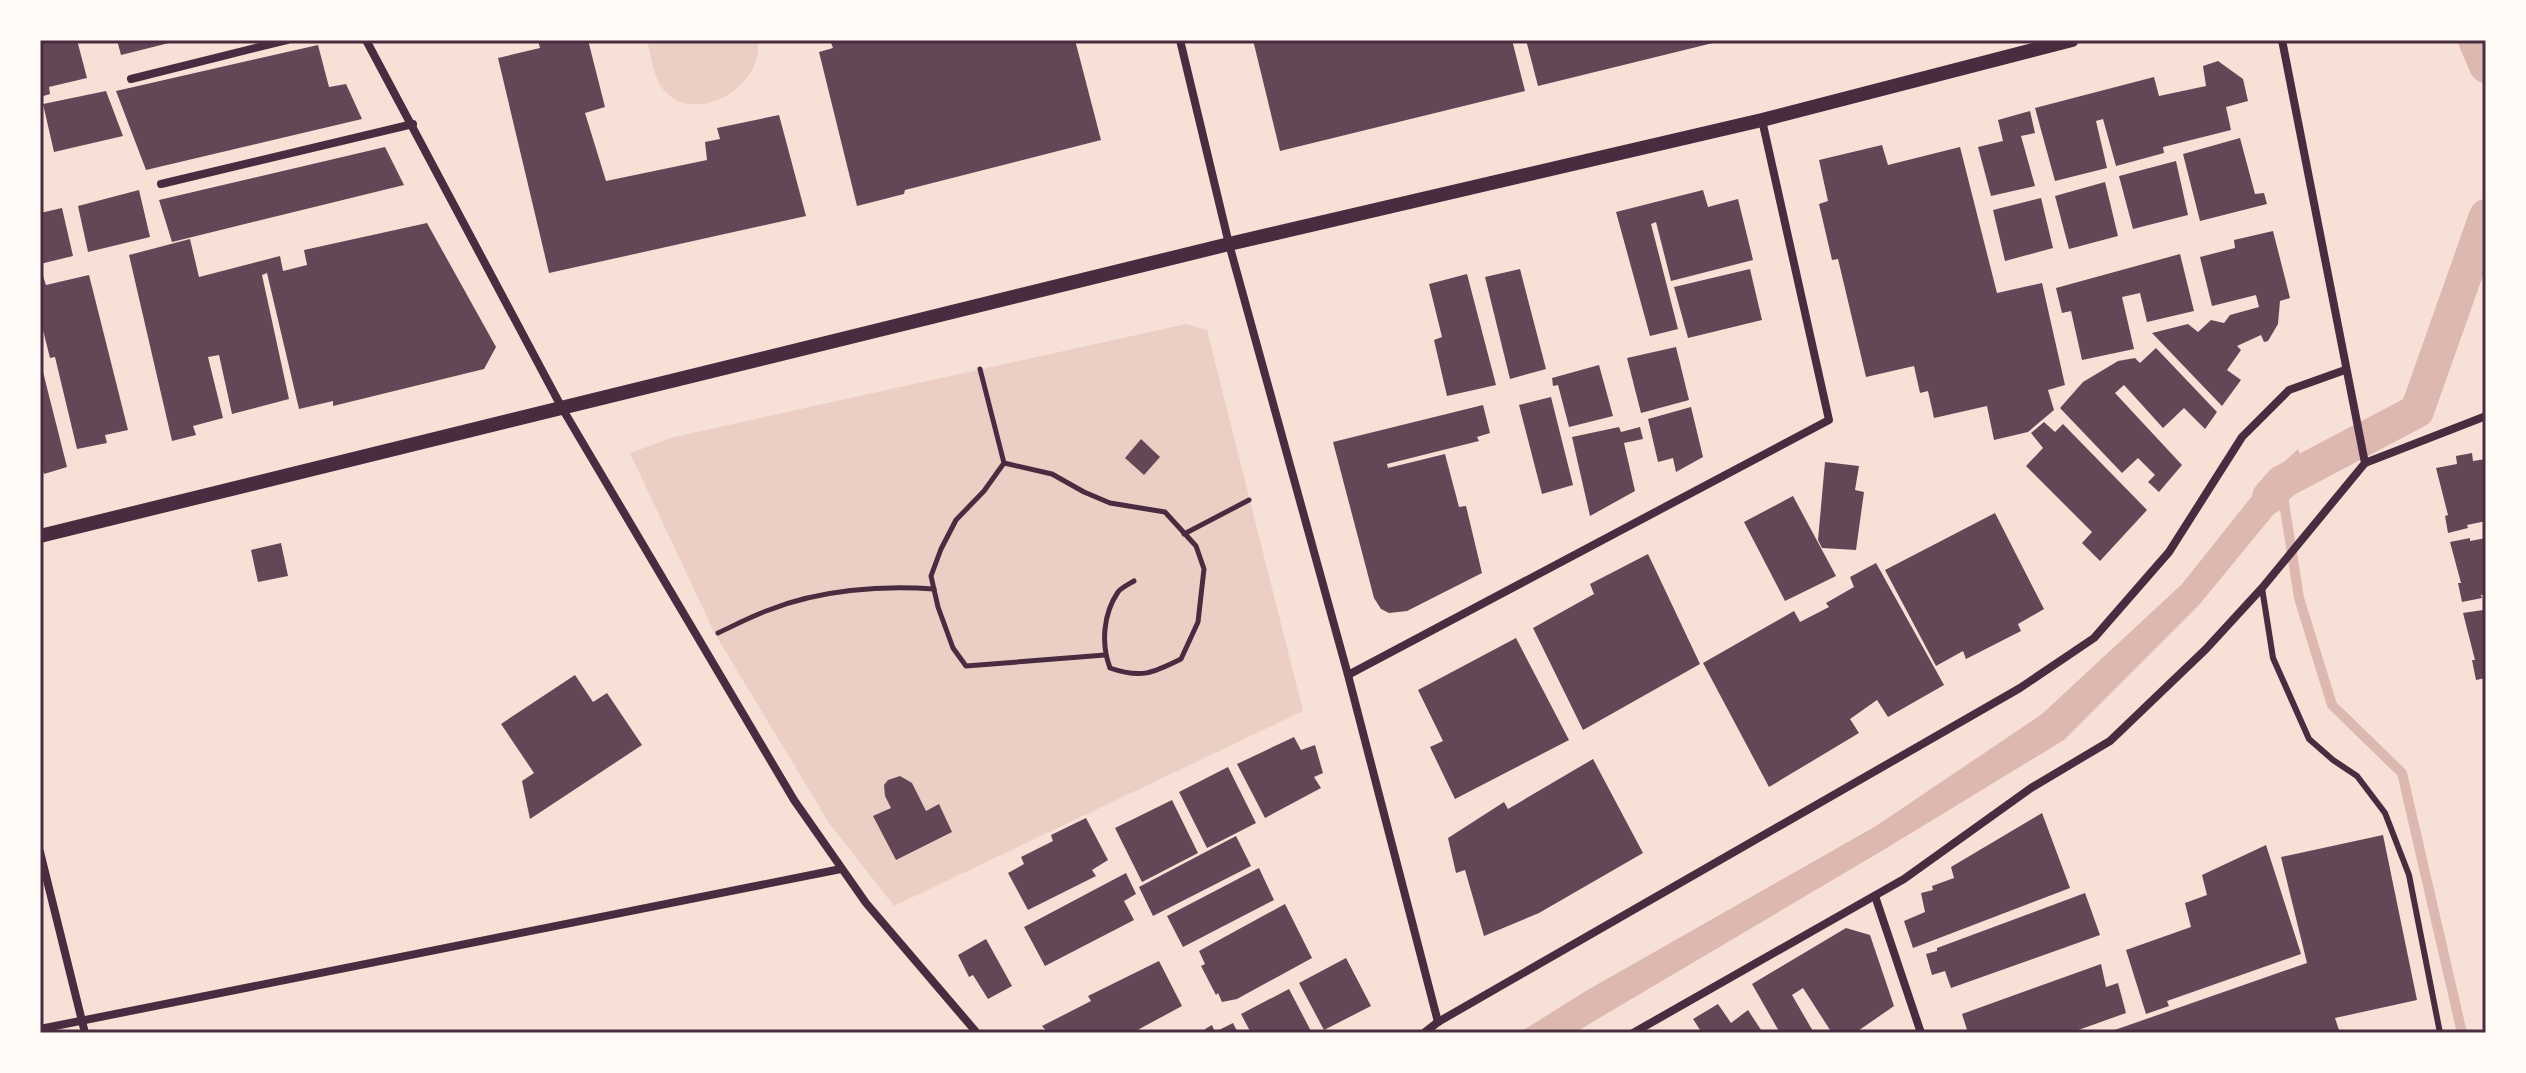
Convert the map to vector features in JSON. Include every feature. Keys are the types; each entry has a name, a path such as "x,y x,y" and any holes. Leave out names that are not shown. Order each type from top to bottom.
{"street":[{"path":"131,79 287,40"},
{"path":"366,40 562,408 794,800 866,903 977,1033"},
{"path":"1180,40 1229,244 1348,675 1438,1022"},
{"path":"40,536 1229,244 1762,120 2072,40"},
{"path":"2282,40 2365,463"},
{"path":"1348,675 1829,420 1762,120"},
{"path":"161,184 413,124"},
{"path":"1424,1033 1438,1022 2020,688 2094,638 2169,552 2242,437 2289,390 2345,370"},
{"path":"1633,1033 1904,879 2031,788 2110,741 2206,649 2262,588 2365,463 2486,416"},
{"path":"40,852 85,1033"},
{"path":"40,1029 841,869"},
{"path":"1875,896 1921,1033"}],"lane":[{"path":"2262,588 2273,658 2309,739 2357,776 2385,813 2409,875 2440,1033"}],"path":[{"path":"980,369 1004,463 984,491 956,520 931,576 953,648 966,666 1105,655"},
{"path":"1004,463 1052,474 1110,503 1165,512 1196,546 1204,569 1198,622 1181,659 1148,674 1129,675 1110,668 1105,655 1104,632 1119,591 1134,581"},
{"path":"1184,534 1249,500"},
{"path":"715,634 771,609 820,597 880,589 934,589"}],"shaded area":[{"path":"647,40 757,40 757,56 752,71 741,85 710,103 693,104 676,100 662,88 654,71"},
{"path":"1186,324 1207,330 1303,711 894,906 829,823 715,634 630,453 674,437"},
{"path":"2298,449 2311,483 2282,504 2199,605 2064,740 1574,1033 1519,1033 1584,992 1876,826 2042,714 2182,584 2264,481"}],"building":[{"path":"40,40 77,40 87,78 49,87 50,94 40,97"},
{"path":"117,40 177,40 177,41 121,55"},
{"path":"538,40 588,40 605,107 585,113 606,181 707,160 705,142 720,139 717,128 779,115 806,216 549,273 498,58 540,48"},
{"path":"830,40 1075,40 1101,140 905,190 904,194 857,206 819,52 833,48"},
{"path":"1253,40 1512,40 1525,91 1280,151"},
{"path":"1526,40 1721,40 1721,41 1538,86"},
{"path":"318,45 329,87 346,84 362,119 146,170 116,91"},
{"path":"2218,61 2243,79 2248,101 2226,107 2231,130 2163,147 2164,153 2116,166 2103,119 2096,121 2107,168 2055,181 2035,108 2154,77 2159,96 2206,86 2203,66"},
{"path":"106,91 123,136 54,152 43,104"},
{"path":"2030,111 2035,133 2021,136 2035,186 1991,196 1978,147 2003,141 1998,120"},
{"path":"2240,138 2255,194 2264,193 2267,204 2200,221 2183,154"},
{"path":"1882,145 1888,165 1960,147 1997,293 2042,283 2065,385 2048,390 2054,410 2028,432 1994,440 1987,406 1934,418 1928,391 1920,393 1914,366 1866,377 1838,259 1832,260 1819,204 1828,201 1819,160"},
{"path":"385,147 404,185 172,242 159,200"},
{"path":"2176,161 2188,215 2133,229 2119,176"},
{"path":"2105,182 2118,236 2069,249 2055,196"},
{"path":"139,190 150,237 88,252 78,206"},
{"path":"1703,190 1708,207 1738,199 1753,260 1671,281 1656,222 1651,224 1678,329 1650,336 1616,212"},
{"path":"2041,198 2053,248 2005,261 1993,210"},
{"path":"62,208 73,256 40,264 40,213"},
{"path":"427,223 496,347 484,369 333,406 333,401 299,409 267,273 262,275 289,399 232,414 219,355 208,357 223,418 193,426 196,435 172,441 129,255 190,239 199,277 280,256 283,271 307,265 304,250"},
{"path":"2273,231 2290,298 2280,301 2278,324 2268,341 2264,342 2261,335 2237,346 2241,350 2227,370 2241,380 2222,406 2152,333 2188,324 2198,332 2211,320 2224,323 2230,315 2259,307 2256,295 2212,306 2200,257 2235,248 2234,240"},
{"path":"2180,254 2194,311 2147,322 2140,293 2122,297 2134,349 2082,360 2071,311 2062,313 2056,288"},
{"path":"1520,269 1546,369 1510,379 1485,277"},
{"path":"1750,269 1762,320 1688,338 1674,287"},
{"path":"1467,274 1496,385 1447,396 1434,340 1442,337 1429,284"},
{"path":"89,275 128,430 105,435 107,443 77,449 55,357 50,358 40,318 40,276 43,276 46,285"},
{"path":"1676,347 1689,400 1641,413 1627,358"},
{"path":"2156,348 2217,412 2205,429 2184,408 2163,428 2124,385 2115,393 2182,465 2159,492 2148,482 2155,475 2138,458 2122,473 2060,408 2083,382 2118,361 2135,358 2140,363"},
{"path":"40,360 67,467 44,474 40,459"},
{"path":"1599,365 1613,416 1569,427 1558,385 1553,386 1552,378"},
{"path":"1551,397 1573,485 1542,494 1519,405"},
{"path":"1483,405 1490,433 1477,437 1479,441 1387,464 1388,468 1445,454 1459,507 1466,506 1482,573 1407,611 1389,613 1381,609 1374,598 1333,442"},
{"path":"1691,407 1703,457 1676,472 1673,458 1658,462 1648,419"},
{"path":"2044,422 2055,432 2063,424 2147,510 2100,561 2082,543 2092,532 2026,466 2043,448 2031,433"},
{"path":"1619,427 1621,432 1640,427 1643,439 1624,443 1635,491 1590,516 1572,437"},
{"path":"1141,439 1160,457 1144,475 1125,458"},
{"path":"2472,453 2473,461 2486,459 2486,521 2448,533 2445,516 2448,515 2436,468 2457,464 2456,456"},
{"path":"1825,462 1859,466 1855,490 1864,492 1856,550 1822,548 1818,540"},
{"path":"1793,496 1836,576 1785,601 1744,522"},
{"path":"1995,513 2044,609 2018,624 2021,631 1966,659 1963,651 1936,666 1885,570"},
{"path":"2470,538 2470,541 2486,538 2486,594 2481,595 2482,598 2462,602 2458,583 2461,583 2450,542"},
{"path":"281,543 288,576 258,582 251,550"},
{"path":"1648,554 1700,664 1583,730 1533,628 1594,594 1590,584"},
{"path":"1876,563 1944,685 1888,717 1877,700 1850,719 1859,733 1769,787 1703,663 1794,611 1800,622 1829,607 1826,603 1854,587 1850,577"},
{"path":"2486,612 2486,678 2476,680 2472,660 2475,660 2463,613"},
{"path":"1516,638 1569,740 1455,799 1430,747 1443,741 1418,690"},
{"path":"575,675 593,702 607,693 642,745 530,819 522,781 534,773 501,724"},
{"path":"1294,737 1301,750 1315,745 1323,773 1314,777 1321,788 1265,818 1237,764"},
{"path":"1593,759 1643,853 1539,913 1484,936 1465,870 1456,873 1448,838 1504,802 1508,809"},
{"path":"1228,767 1256,823 1207,848 1179,792"},
{"path":"900,776 912,783 926,811 939,804 952,832 896,860 873,816 891,808 884,785"},
{"path":"1172,800 1198,853 1142,882 1115,828"},
{"path":"2042,813 2070,888 1913,948 1904,921 1925,912 1921,893 1954,878 1951,867"},
{"path":"1086,818 1108,860 1092,870 1096,876 1028,910 1008,873 1024,864 1021,857 1053,841 1051,835"},
{"path":"2383,835 2417,1000 2335,1018 2340,1033 2106,1033 2307,963 2281,857"},
{"path":"1236,836 1251,866 1153,916 1139,887"},
{"path":"2266,845 2301,954 2167,1001 2169,1006 2146,1014 2126,950 2191,927 2185,903 2207,895 2202,875"},
{"path":"1259,868 1274,900 1183,947 1167,916"},
{"path":"1126,873 1136,894 1124,901 1134,920 1045,966 1024,927"},
{"path":"2085,893 2100,935 1951,988 1945,971 1932,975 1926,954 1937,951 1937,948"},
{"path":"1285,904 1312,958 1237,999 1222,1002 1201,966 1205,964 1199,951"},
{"path":"1846,928 1870,935 1894,1006 1855,1033 1832,1033 1803,988 1792,995 1814,1033 1780,1033 1752,984"},
{"path":"986,939 1012,986 988,999 973,975 969,977 958,955"},
{"path":"1346,958 1371,1006 1324,1030 1299,983"},
{"path":"1159,961 1182,1006 1132,1033 1048,1033 1042,1026 1091,1001 1088,996"},
{"path":"2101,964 2106,987 2118,983 2126,1013 2070,1033 1968,1033 1962,1014"},
{"path":"1289,989 1312,1033 1251,1033 1241,1014"},
{"path":"1718,1004 1731,1023 1748,1010 1763,1033 1702,1033 1693,1019"},
{"path":"1233,1023 1238,1033 1207,1033 1205,1029 1212,1025 1215,1032"}],"waterway":[{"path":"2475,40 2486,66"},
{"path":"2269,497 2282,482 2417,411 2486,216"},
{"path":"2282,490 2299,598 2332,705 2402,773 2462,1033"}]}
